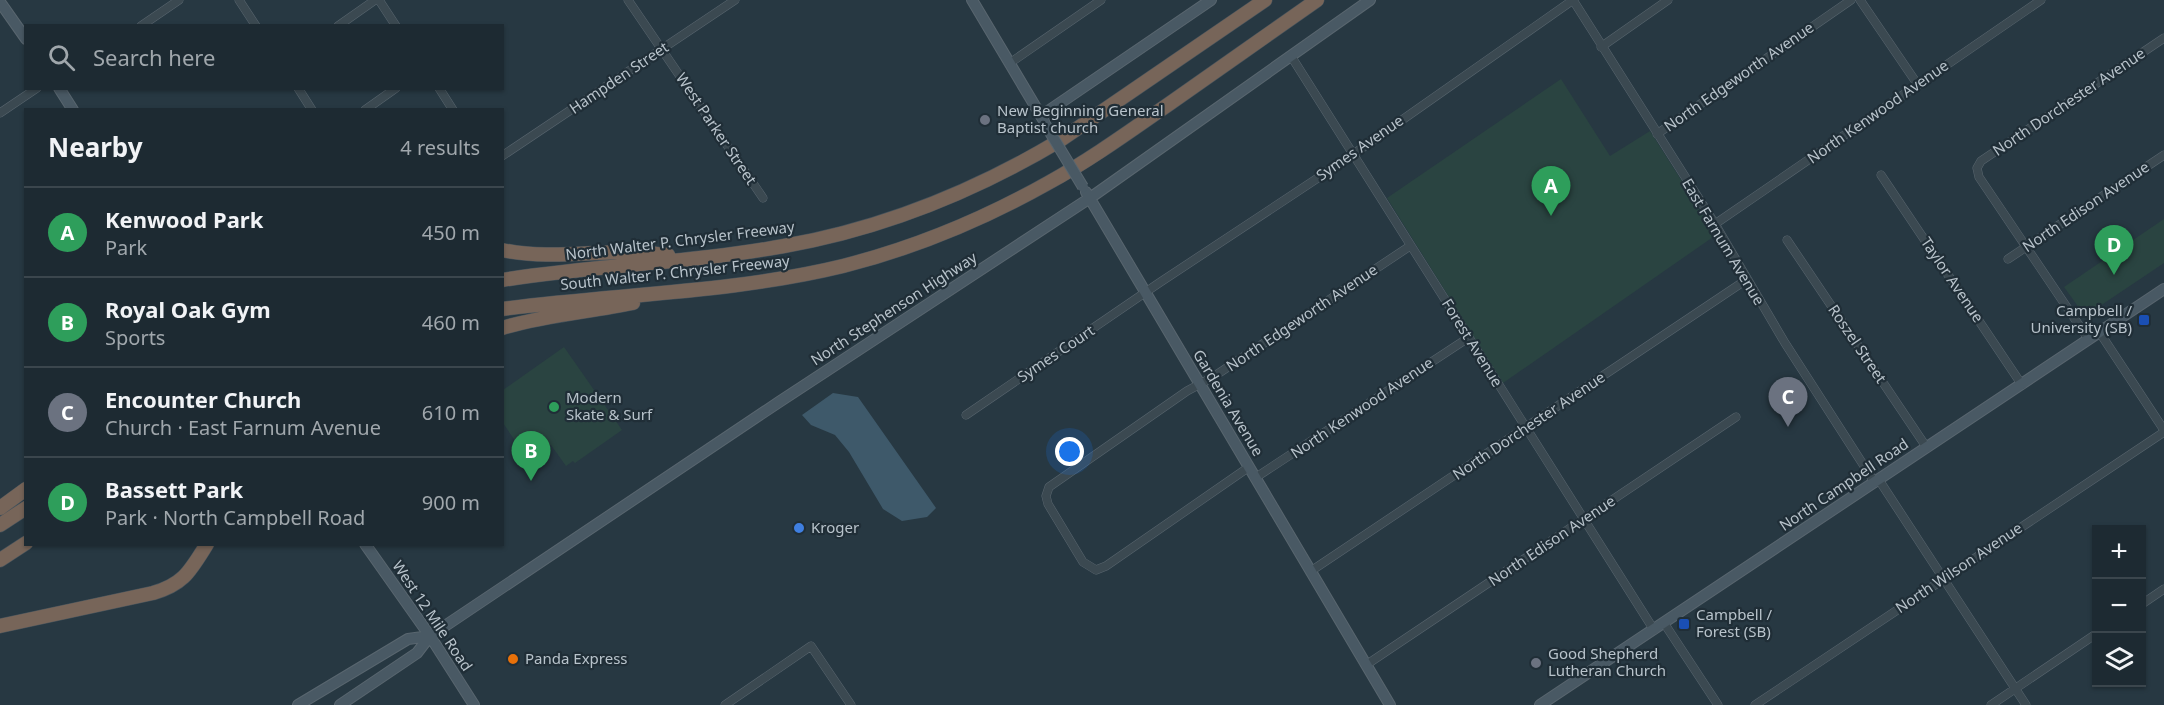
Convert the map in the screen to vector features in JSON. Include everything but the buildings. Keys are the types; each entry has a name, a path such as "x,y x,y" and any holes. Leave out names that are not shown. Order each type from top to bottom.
{"highway":[{"name":"North Walter P. Chrysler Freeway","path":"504,280 765,249 828,237 906,214 965,190 1036,155 1080,128 1265,0"},
{"name":"South Walter P. Chrysler Freeway","path":"504,309 710,288 793,276 842,266 911,246 978,218 1049,183 1095,154 1317,0"},
{"path":"504,250 519,254 561,256 630,252 706,257"},
{"path":"504,327 539,318 597,310 710,288"},
{"path":"0,508 24,490"},
{"path":"0,525 24,509"},
{"path":"0,560 24,544"},
{"path":"0,626 153,593 171,587 188,575 206,546"}],"main road":[{"name":"Gardenia Avenue","path":"972,0 1390,705"},
{"path":"1043,120 1211,0"},
{"name":"North Stephenson Highway","path":"340,705 417,652 430,636 779,402 1090,198 1371,0"},
{"path":"0,2 24,36"},
{"path":"60,90 72,108"},
{"name":"North Campbell Road","path":"1540,705 2164,289"},
{"name":"West 12 Mile Road","path":"365,546 430,636 474,705"},
{"name":"North Stephenson Highway","path":"298,705 408,639 430,636"}],"street":[{"path":"144,24 179,0"},
{"path":"239,0 255,24"},
{"path":"341,24 377,0 395,24"},
{"name":"West Parker Street","path":"628,0 763,198"},
{"name":"Hampden Street","path":"504,155 735,0"},
{"path":"1010,63 1101,0"},
{"name":"East Farnum Avenue","path":"1573,0 1715,224 1746,280 2026,705"},
{"name":"Symes Avenue","path":"1146,293 1353,154 1573,0"},
{"path":"1601,46 1668,0"},
{"name":"North Edgeworth Avenue","path":"1657,134 1851,0"},
{"path":"1860,0 1918,85"},
{"name":"North Kenwood Avenue","path":"1715,224 2041,0"},
{"name":"North Dorchester Avenue","path":"2026,248 1979,177 1977,168 1981,161 2164,38"},
{"name":"Forest Avenue","path":"1291,56 1654,630"},
{"path":"0,113 34,90"},
{"path":"299,90 311,108"},
{"path":"368,108 393,90"},
{"path":"440,90 452,108"},
{"name":"North Edison Avenue","path":"2008,259 2164,155"},
{"name":"Taylor Avenue","path":"1881,175 2022,385"},
{"name":"Roszel Street","path":"1787,240 1927,448"},
{"name":"North Edgeworth Avenue","path":"1249,467 1106,566 1096,570 1083,562 1048,504 1046,492 1063,477 1410,246"},
{"path":"2026,248 2089,340"},
{"name":"North Dorchester Avenue","path":"1311,571 1746,280"},
{"name":"Symes Court","path":"966,415 1146,293"},
{"path":"2100,333 2164,431"},
{"name":"North Kenwood Avenue","path":"1255,478 1468,338"},
{"name":"North Edison Avenue","path":"1366,665 1736,417"},
{"name":"North Wilson Avenue","path":"1755,705 2164,431"},
{"path":"2146,601 2164,589"},
{"path":"1664,623 1718,705"},
{"path":"1991,705 2092,637"},
{"path":"725,705 811,646 851,705"}],"green space":[{"path":"1561,79 1610,156 1650,131 1716,235 1503,383 1387,198"},
{"path":"2164,219 2164,263 2085,316 2064,287"},
{"name":"Modern Skate & Surf","path":"564,347 622,430 575,463 573,461 566,466 551,445 528,460 504,424 504,389"}],"water":[{"path":"833,393 858,397 936,508 927,517 902,521 883,509 849,452 835,435 811,425 802,415"}],"place":[{"name":"New Beginning General Baptist church","path":"985,120"},
{"name":"Kenwood Park","path":"1551,216"},
{"name":"Bassett Park","path":"2114,275"},
{"name":"Campbell / University (SB)","path":"2144,320"},
{"name":"Modern Skate & Surf","path":"554,407"},
{"name":"Encounter Church","path":"1788,427"},
{"name":"Royal Oak Gym","path":"531,481"},
{"name":"Kroger","path":"799,528"},
{"name":"Campbell / Forest (SB)","path":"1684,624"},
{"name":"Panda Express","path":"513,659"},
{"name":"Good Shepherd Lutheran Church","path":"1536,663"}]}
